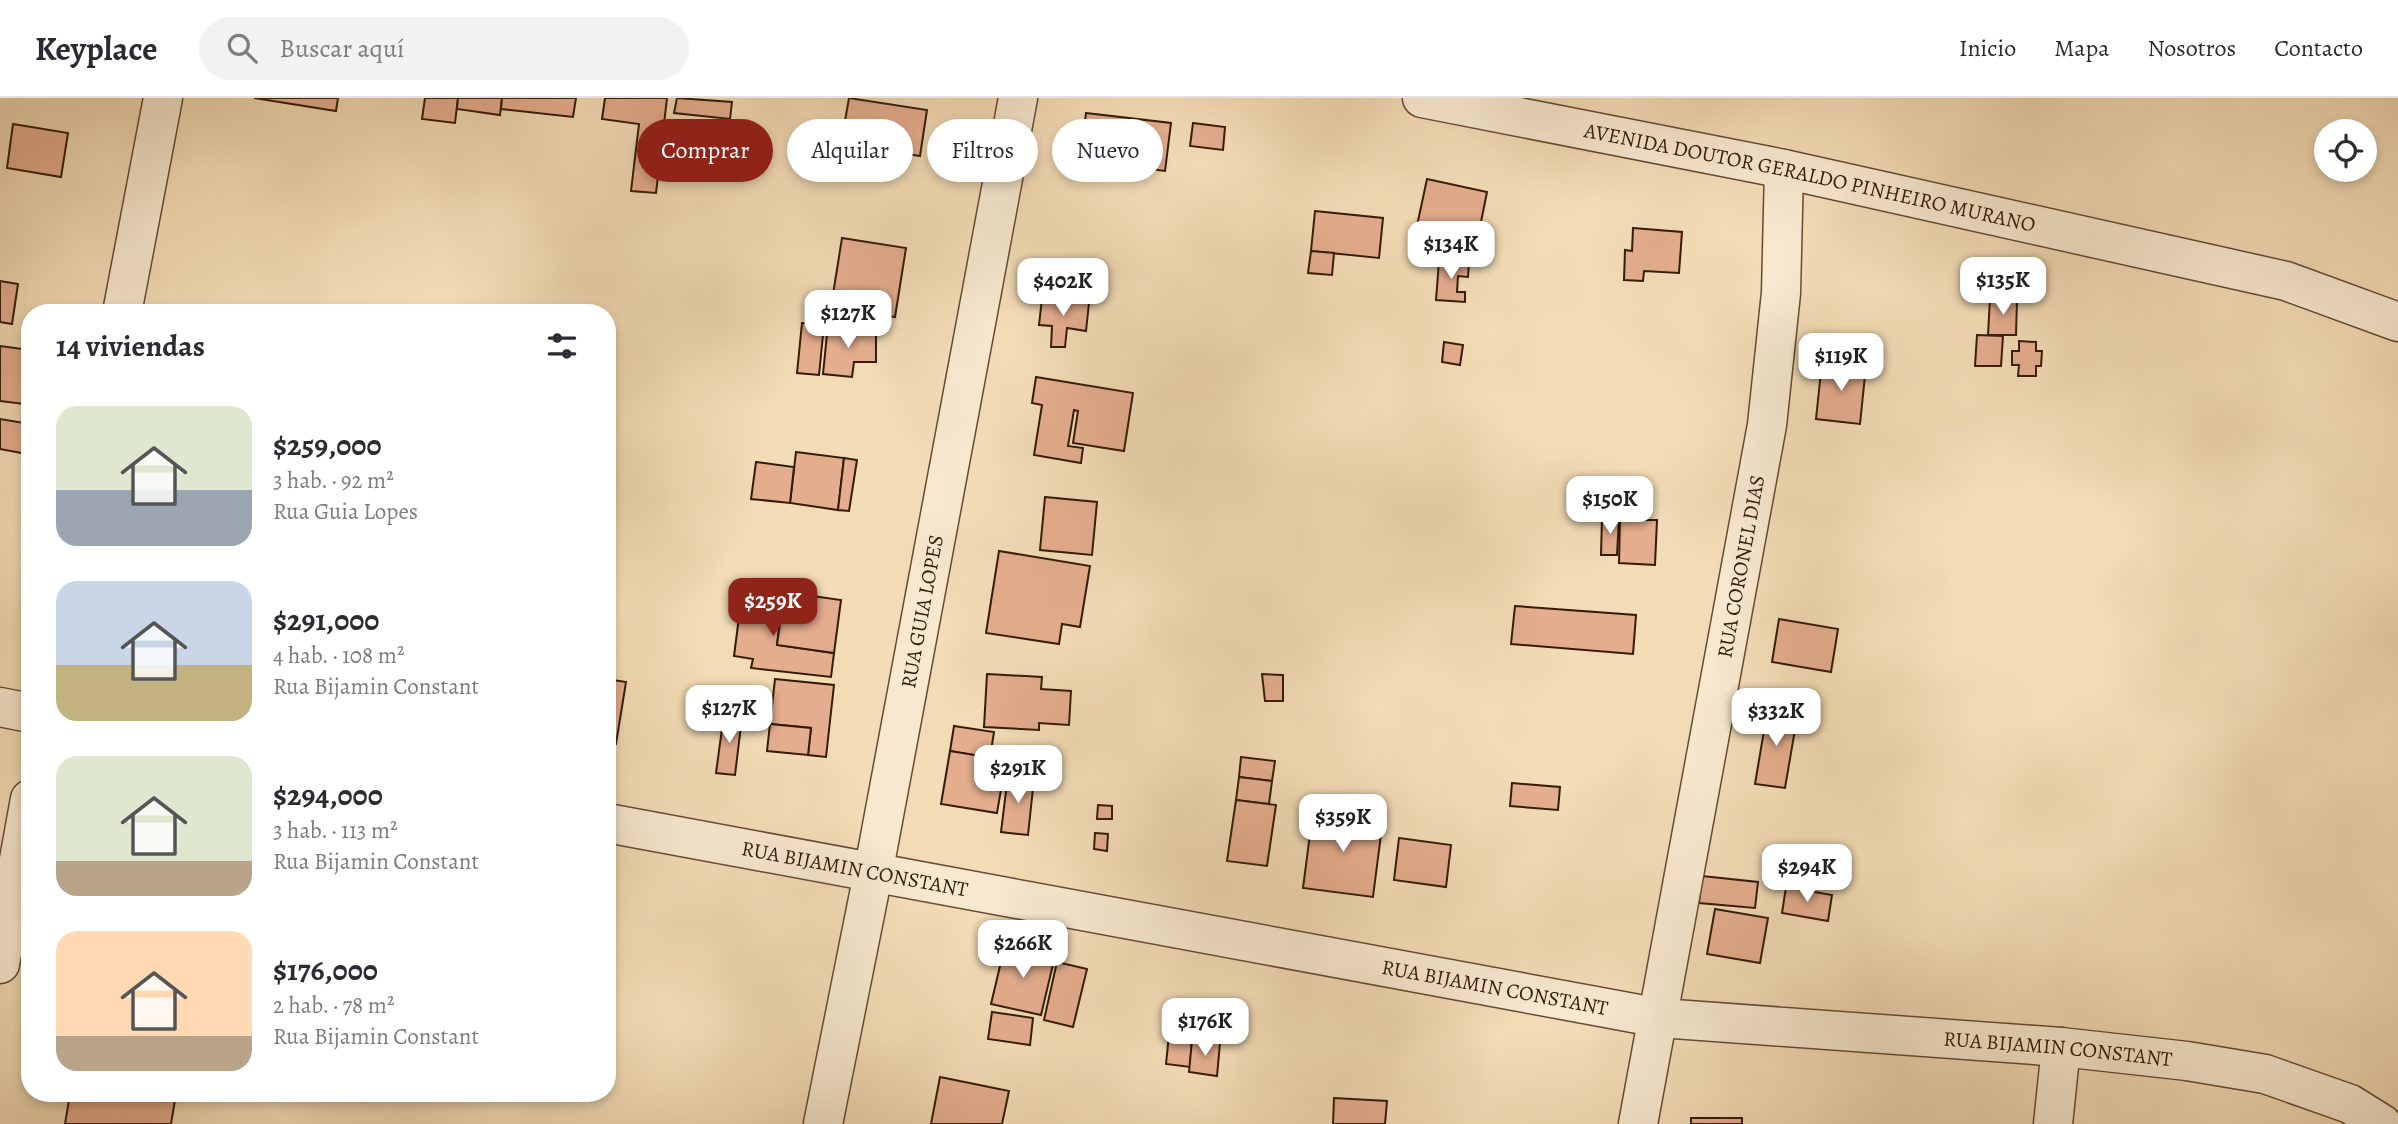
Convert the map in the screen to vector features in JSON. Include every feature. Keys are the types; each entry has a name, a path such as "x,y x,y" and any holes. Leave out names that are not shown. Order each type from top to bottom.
{"street":[{"path":"124,304 163,98"},
{"name":"RUA GUIA LOPES","path":"823,1124 873,874 1018,98"},
{"name":"AVENIDA DOUTOR GERALDO PINHEIRO MURANO","path":"1422,98 1519,107 2286,281 2398,322"},
{"name":"RUA CORONEL DIAS","path":"1638,1124 1660,1018 1767,425 1781,293 1784,169"},
{"path":"0,707 21,711"},
{"name":"RUA BIJAMIN CONSTANT","path":"616,825 1660,1018 2061,1047 2187,1060 2265,1074 2350,1104 2382,1124"},
{"path":"0,964 21,848"},
{"path":"2053,1124 2061,1047"}],"building":[{"path":"254,98 338,98 336,111"},
{"path":"425,98 458,98 455,123 422,119"},
{"path":"458,98 502,98 500,115 457,109"},
{"path":"502,98 576,98 573,117 501,109"},
{"path":"605,98 667,98 665,119 637,119 637,124 602,119"},
{"path":"677,98 732,102 730,119 674,113"},
{"path":"849,98 927,110 920,156 913,155 913,119 845,119"},
{"path":"1086,113 1137,119 1085,119"},
{"path":"1163,122 1171,123 1163,171"},
{"path":"1193,123 1225,127 1223,150 1190,146"},
{"path":"13,124 68,133 61,177 7,168"},
{"path":"637,141 637,182 657,182 656,193 631,191"},
{"path":"1427,179 1487,192 1476,247 1415,235"},
{"path":"1315,211 1383,218 1379,258 1311,251"},
{"path":"1633,228 1682,232 1679,273 1644,271 1643,281 1624,280 1625,250 1632,251"},
{"path":"842,238 906,248 895,317 831,307"},
{"path":"1311,251 1334,253 1332,275 1308,273"},
{"path":"1439,261 1469,263 1468,277 1458,276 1457,292 1465,292 1465,302 1436,300"},
{"path":"0,281 18,284 12,324 0,322"},
{"path":"1042,298 1089,303 1086,331 1067,328 1065,347 1051,347 1052,326 1039,325"},
{"path":"1990,298 2017,299 2016,335 1988,335"},
{"path":"802,323 824,325 819,375 797,373"},
{"path":"828,324 857,327 857,332 876,332 876,362 854,362 852,377 823,374"},
{"path":"1977,335 2003,336 2001,366 1975,366"},
{"path":"2019,341 2036,342 2036,351 2042,351 2041,366 2036,366 2036,376 2018,376 2019,365 2012,365 2012,351 2019,351"},
{"path":"1444,342 1463,345 1460,365 1442,362"},
{"path":"0,346 21,349 21,404 0,401"},
{"path":"1822,362 1866,366 1860,424 1816,419"},
{"path":"1036,377 1133,393 1124,451 1073,443 1078,411 1074,410 1068,446 1083,448 1081,463 1034,455 1042,405 1032,403"},
{"path":"0,419 21,422 21,453 0,449"},
{"path":"796,452 844,458 838,510 790,503"},
{"path":"844,458 857,460 849,511 838,510"},
{"path":"756,462 794,467 790,503 751,499"},
{"path":"1045,497 1097,502 1092,555 1040,550"},
{"path":"1602,518 1619,518 1617,555 1601,555"},
{"path":"1620,520 1657,520 1655,565 1619,563"},
{"path":"999,551 1090,566 1080,627 1062,624 1059,644 986,633"},
{"path":"743,586 784,592 777,645 834,653 831,677 751,668 753,659 734,656"},
{"path":"784,592 841,600 834,653 777,645"},
{"path":"1515,606 1636,615 1633,654 1511,644"},
{"path":"1779,619 1838,629 1831,672 1772,662"},
{"path":"987,674 1042,677 1041,689 1071,691 1069,725 1039,723 1039,730 984,727"},
{"path":"1262,674 1283,675 1283,701 1265,701"},
{"path":"775,679 834,685 826,757 808,755 811,728 770,724"},
{"path":"616,680 626,682 616,744"},
{"path":"1768,707 1798,712 1785,788 1755,784"},
{"path":"724,714 742,717 735,775 716,773"},
{"path":"770,724 811,728 808,755 767,751"},
{"path":"954,726 994,732 990,758 950,751"},
{"path":"950,751 1006,760 997,813 941,804"},
{"path":"1241,757 1275,761 1272,781 1239,777"},
{"path":"1008,775 1034,779 1028,835 1001,832"},
{"path":"1239,777 1272,781 1269,804 1236,800"},
{"path":"1512,783 1560,787 1558,810 1510,806"},
{"path":"1236,800 1276,805 1267,866 1227,861"},
{"path":"1098,805 1112,806 1112,819 1097,819"},
{"path":"1313,811 1383,819 1373,897 1303,888"},
{"path":"1095,833 1108,834 1107,851 1094,849"},
{"path":"1399,838 1451,845 1446,887 1394,880"},
{"path":"1702,876 1758,882 1755,908 1699,903"},
{"path":"1786,887 1832,895 1828,921 1782,913"},
{"path":"1715,909 1768,918 1760,963 1707,954"},
{"path":"1005,945 1055,956 1041,1015 991,1004"},
{"path":"1057,962 1087,969 1073,1027 1044,1020"},
{"path":"1172,1006 1196,1008 1195,1013 1225,1016 1222,1043 1192,1040 1190,1067 1166,1064"},
{"path":"992,1012 1033,1018 1030,1045 988,1039"},
{"path":"1192,1040 1220,1043 1217,1076 1189,1072"},
{"path":"940,1077 1009,1091 1002,1124 931,1124"},
{"path":"1334,1098 1387,1101 1385,1124 1333,1124"},
{"path":"69,1102 175,1102 171,1124 65,1124"},
{"path":"1691,1118 1742,1118 1742,1124 1691,1124"}]}
